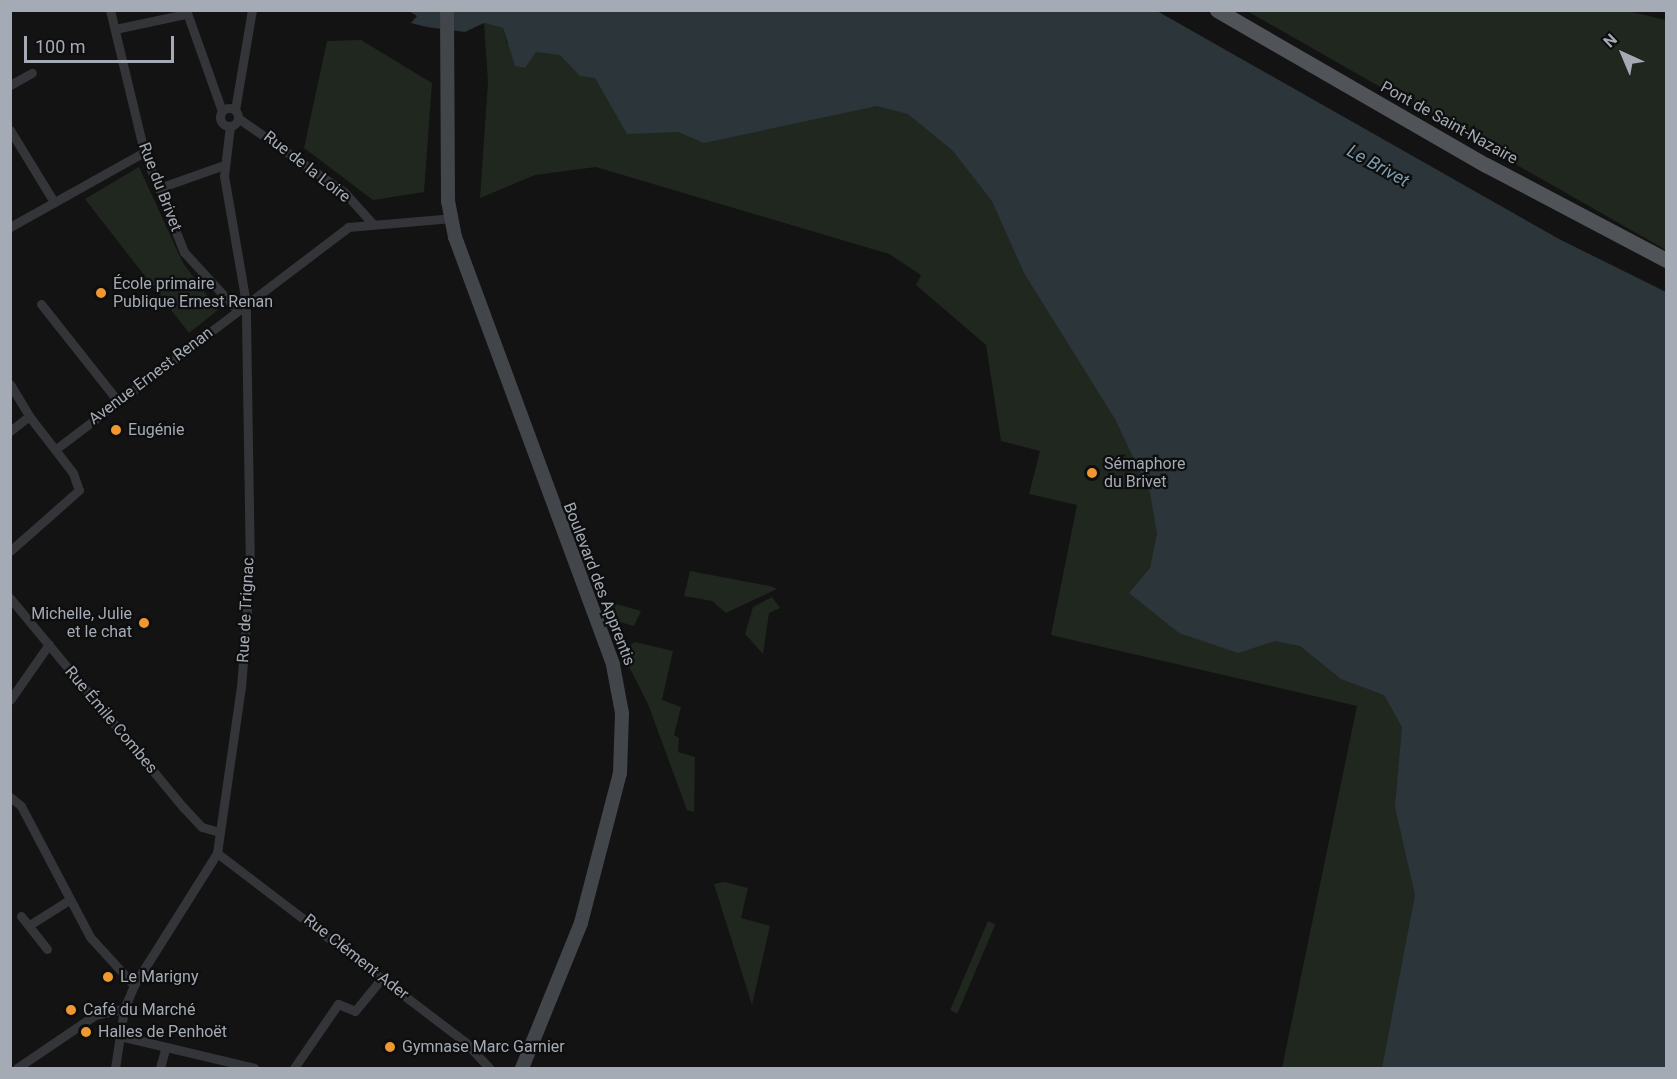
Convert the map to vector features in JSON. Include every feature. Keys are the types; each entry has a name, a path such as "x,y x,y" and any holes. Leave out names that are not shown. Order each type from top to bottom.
{"main road":[{"name":"Boulevard des Apprentis","path":"447,10 452,218 613,665 622,713 620,773 581,923 522,1068"},
{"name":"Pont de Saint-Nazaire","path":"1217,10 1486,165 1666,260"}],"street":[{"name":"Rue du Brivet","path":"110,10 144,152 184,252 237,310"},
{"path":"116,30 186,12 222,111 220,120 230,126 236,114 252,10"},
{"path":"10,85 33,73"},
{"path":"222,111 236,114"},
{"name":"Rue de la Loire","path":"236,114 345,193 372,223"},
{"name":"Rue de Trignac","path":"115,1068 124,1009 134,985 217,853 241,687 250,572 246,303 224,165 230,126"},
{"path":"10,130 54,202"},
{"path":"10,227 144,152"},
{"path":"159,188 224,165"},
{"name":"Avenue Ernest Renan","path":"56,449 348,227 372,223 452,218"},
{"path":"41,304 118,401"},
{"path":"10,384 29,416 56,449 79,490 10,551"},
{"path":"10,431 29,416"},
{"name":"Rue Émile Combes","path":"10,598 196,822 219,832"},
{"path":"10,700 49,644"},
{"path":"10,797 21,806 90,937 134,985"},
{"name":"Rue Clément Ader","path":"217,853 466,1043 489,1068"},
{"path":"31,924 69,900"},
{"path":"21,916 31,924 47,949"},
{"path":"294,1068 338,1004 355,1011 382,978"},
{"path":"17,1068 95,1015 124,1009"},
{"path":"120,1036 165,1049 254,1068"},
{"path":"160,1068 165,1049"}],"shaded area":[{"path":"1008,10 1666,1068 1282,1068 1357,706 1051,635 1077,505 1029,494 1040,451 1001,441 986,345 916,285 921,275 889,254 596,167 535,175 480,198 488,82 484,23 503,28 507,44"},
{"path":"1247,11 1627,11 1666,20 1666,250"},
{"path":"361,40 432,83 424,192 373,200 304,148 327,41"},
{"path":"139,167 183,263 218,310 189,333 85,199"},
{"path":"690,571 777,589 726,613 712,601 684,596"},
{"path":"772,597 780,608 769,613 763,654 745,634 753,607"},
{"path":"609,602 641,611 634,626 616,621"},
{"path":"635,642 673,651 662,700 681,707 674,735 679,738 678,752 695,757 694,812 687,810 648,704 621,651"},
{"path":"725,882 748,888 741,918 770,926 752,1005 714,884"},
{"path":"988,921 995,924 957,1013 950,1010"}],"water":[{"name":"Le Brivet","path":"409,11 1157,11 1559,239 1666,292 1666,1068 1382,1068 1415,895 1395,807 1402,727 1384,695 1341,679 1300,646 1275,641 1238,653 1179,633 1129,593 1150,568 1157,534 1150,493 1115,419 1024,273 992,201 953,151 908,114 877,106 704,143 678,132 627,134 595,78 580,76 560,55 536,52 525,68 515,66 503,28 484,23 465,32 427,27 411,23 417,16"}],"place":[{"name":"École primaire Publique Ernest Renan","path":"101,293"},
{"name":"Eugénie","path":"116,430"},
{"name":"Sémaphore du Brivet","path":"1092,473"},
{"name":"Michelle, Julie et le chat","path":"144,623"},
{"name":"Le Marigny","path":"108,977"},
{"name":"Café du Marché","path":"71,1010"},
{"name":"Halles de Penhoët","path":"86,1032"},
{"name":"Gymnase Marc Garnier","path":"390,1047"}]}
